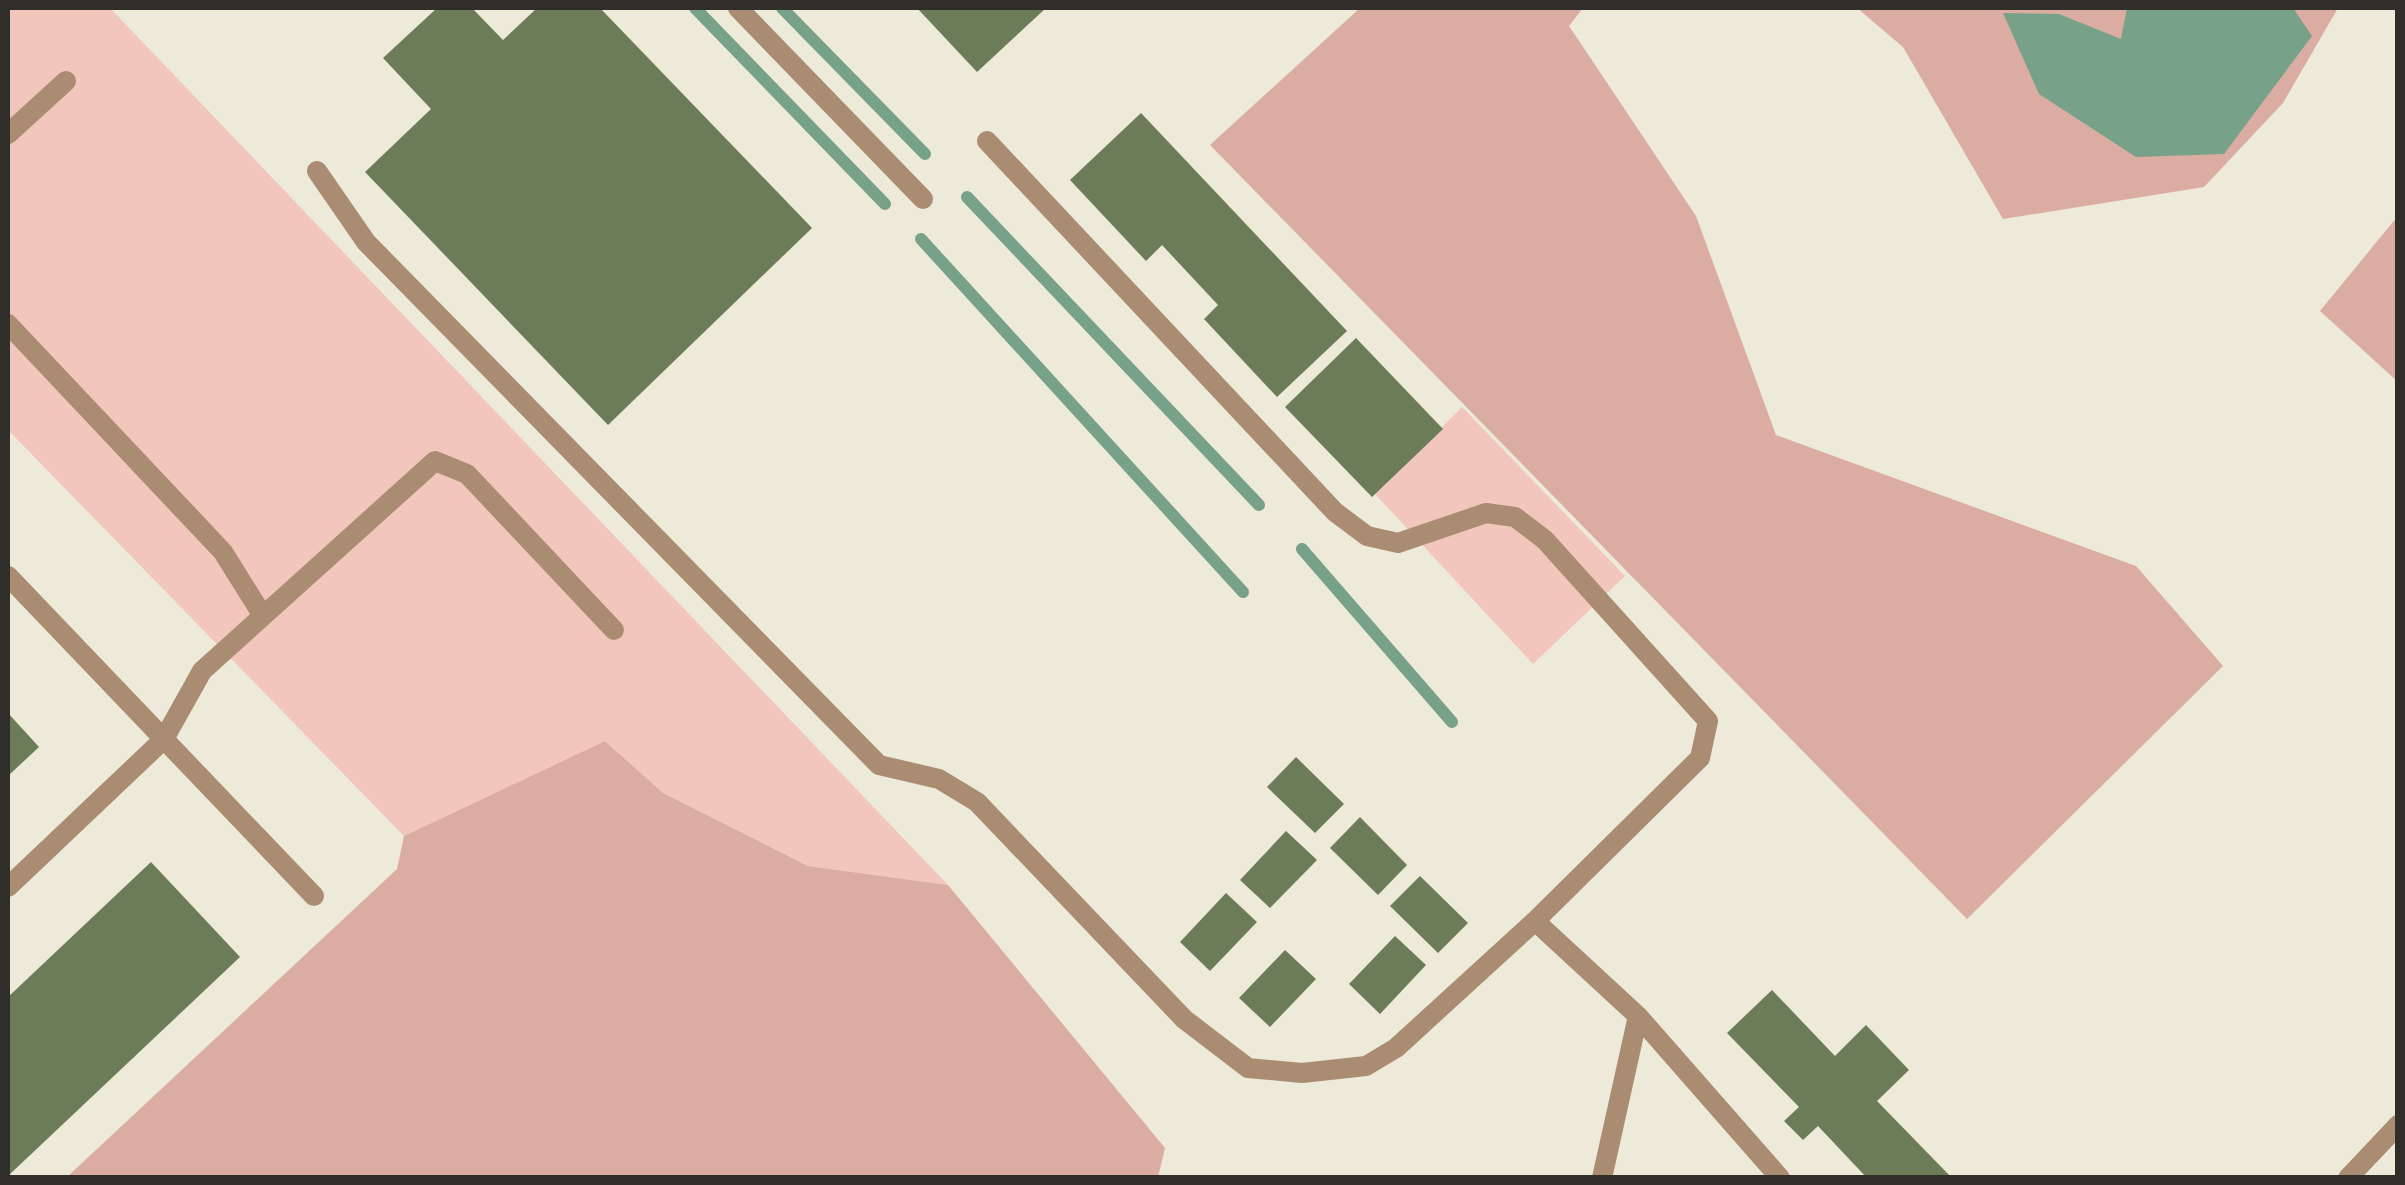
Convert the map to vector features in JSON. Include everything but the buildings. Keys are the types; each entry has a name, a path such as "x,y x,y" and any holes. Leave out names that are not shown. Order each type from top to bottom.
{"street":[{"path":"738,8 922,199"},
{"path":"8,134 66,81"},
{"path":"317,171 366,242 879,765 939,779 976,802 1184,1020 1248,1068 1302,1074 1366,1066 1396,1048 1535,921 1700,758 1708,722 1545,540 1516,517 1486,513 1398,543 1367,536 1335,512 987,141"},
{"path":"8,324 223,552 263,616"},
{"path":"8,888 164,738 202,671 434,462 467,474 614,630"},
{"path":"8,576 314,896"},
{"path":"1535,921 1638,1016 1780,1178"},
{"path":"1602,1178 1638,1016"},
{"path":"2348,1178 2398,1125"}],"shaded area":[{"path":"8,8 110,8 948,885 808,866 663,793 605,741 404,836 8,430"},
{"path":"1360,8 1583,8 1569,26 1696,216 1776,435 2136,566 2223,666 1967,919 1210,145"},
{"path":"1857,8 2338,8 2283,103 2204,187 2003,219 1903,47"},
{"path":"2127,8 2293,8 2312,36 2224,154 2136,157 2039,94 2003,13 2059,14 2121,39"},
{"path":"2397,217 2397,381 2320,311"},
{"path":"1462,407 1625,576 1533,664 1375,494"},
{"path":"605,741 663,793 808,866 948,885 1165,1148 1158,1177 67,1177 397,869 404,836"}],"waterway":[{"path":"695,8 885,204"},
{"path":"782,8 925,154"},
{"path":"967,197 1259,505"},
{"path":"921,239 1243,592"},
{"path":"1302,549 1452,722"}]}
